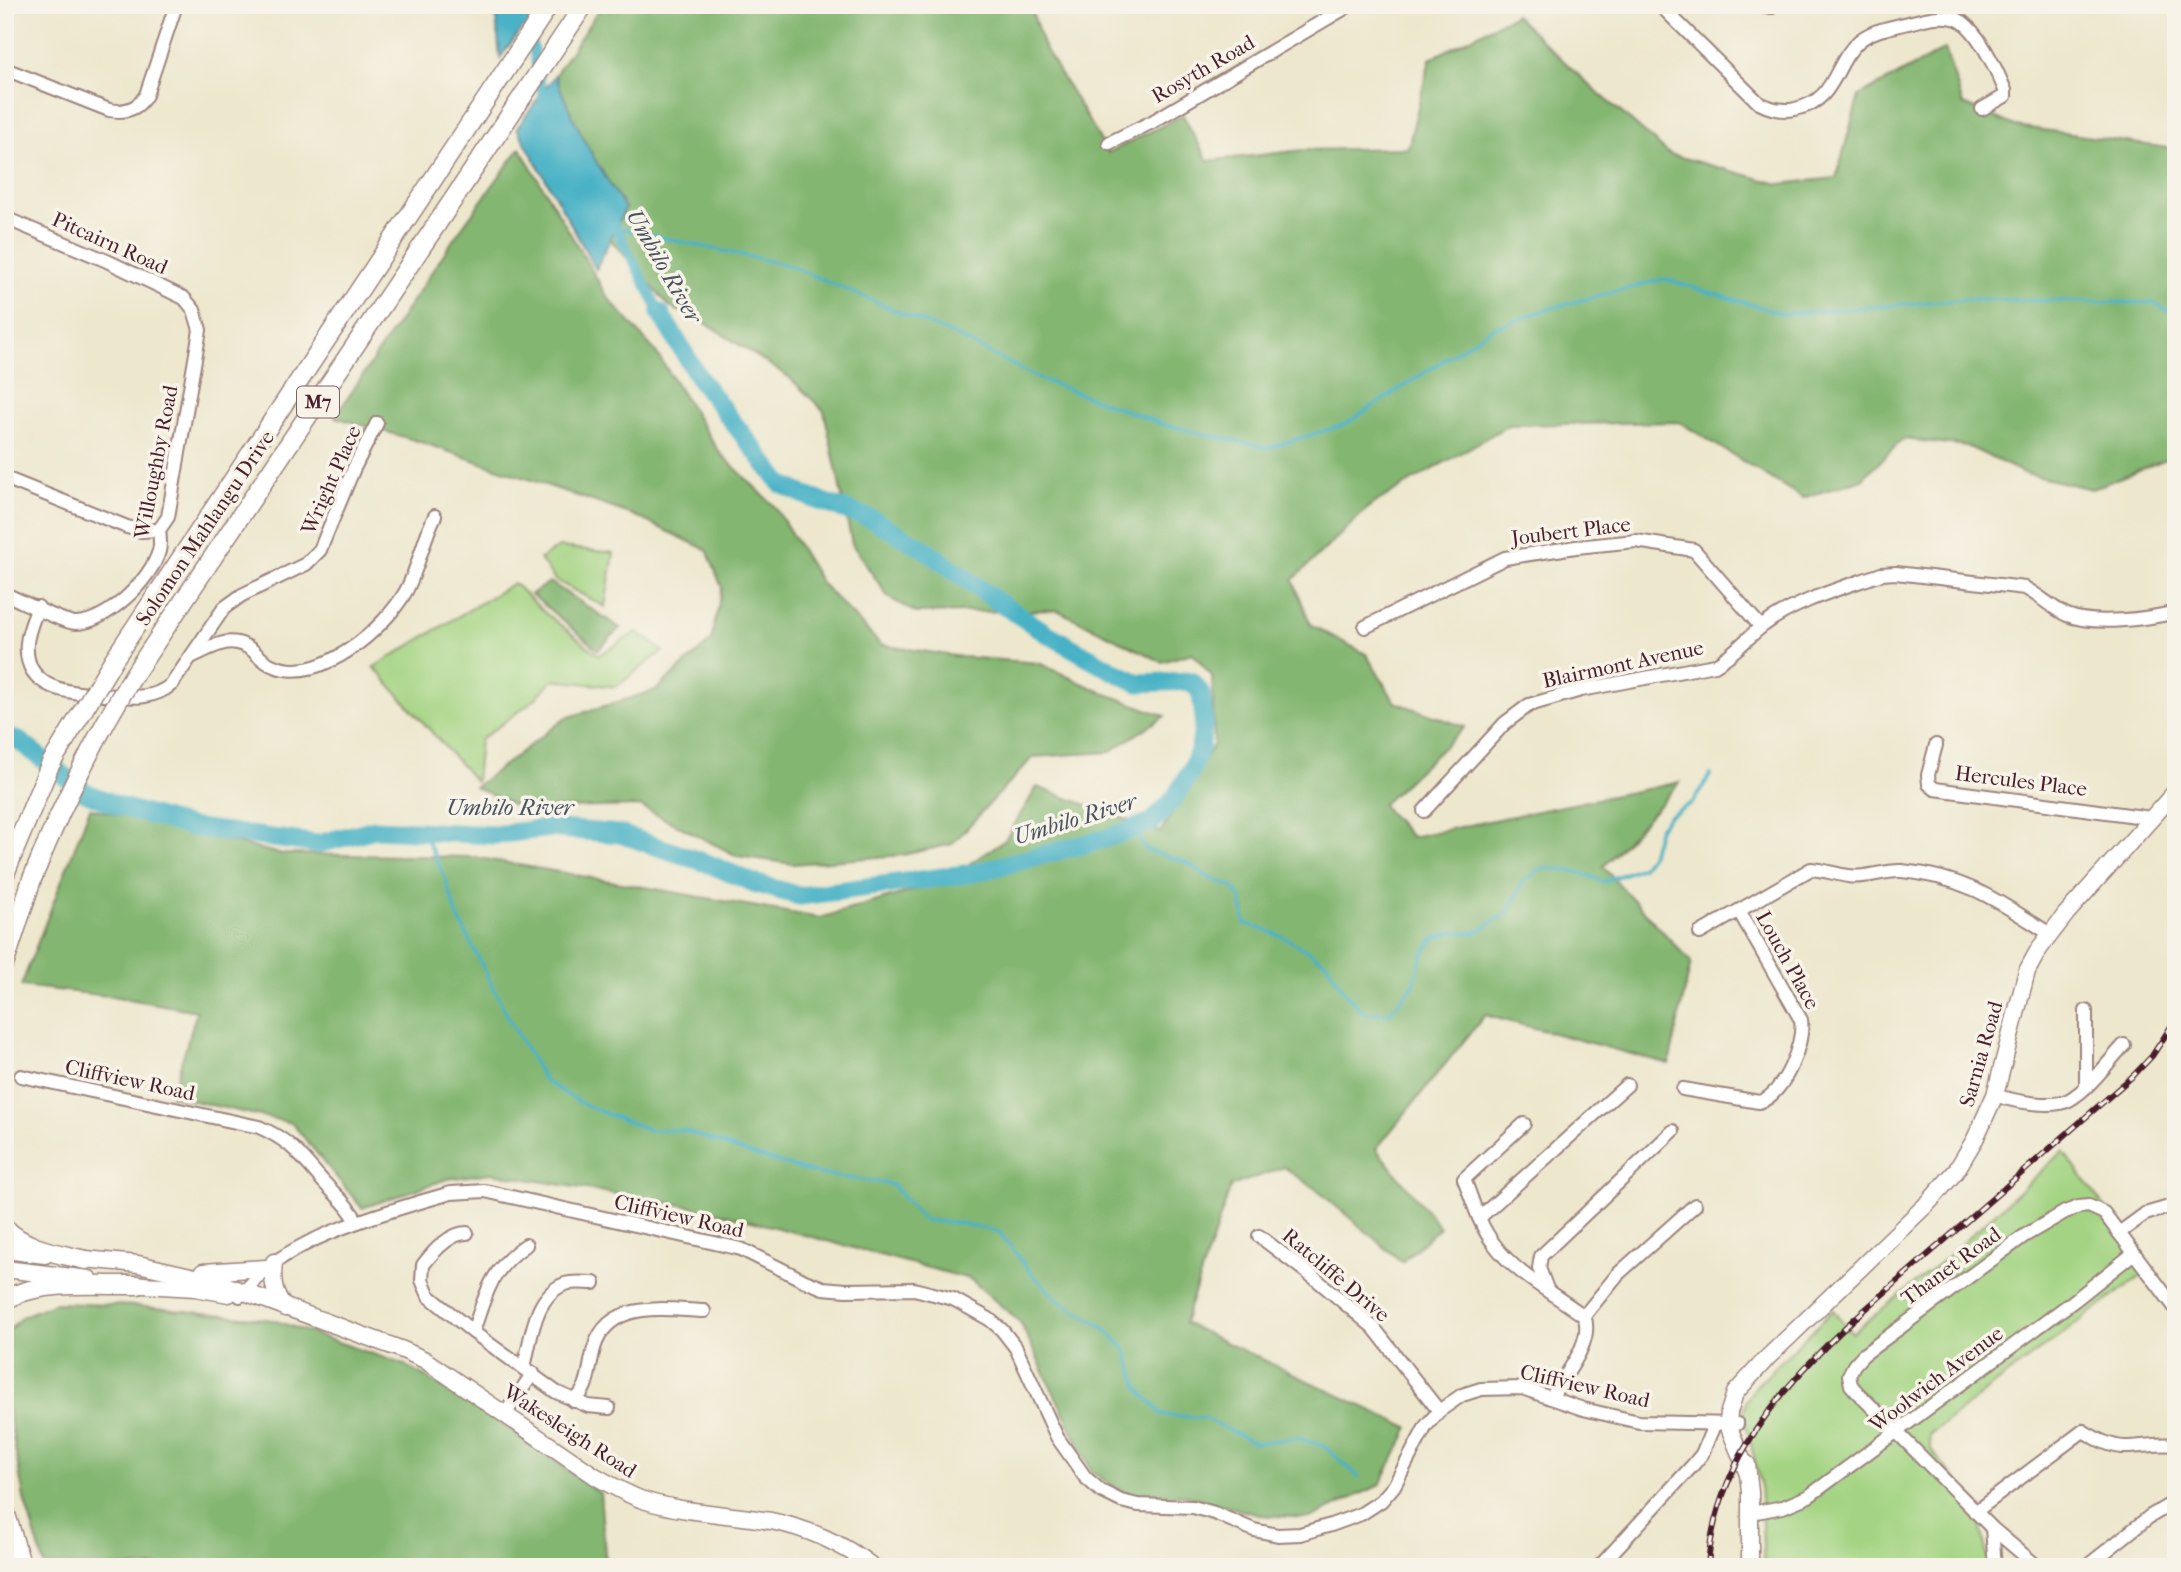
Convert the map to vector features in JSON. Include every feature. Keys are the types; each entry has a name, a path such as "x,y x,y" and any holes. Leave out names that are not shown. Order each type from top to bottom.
{"highway":[{"name":"Solomon Mahlangu Drive","path":"5,874 50,765 114,659 550,5"},
{"name":"Solomon Mahlangu Drive","path":"5,962 32,879 84,761 111,711 584,5"},
{"path":"5,1228 15,1238 32,1247 86,1260"},
{"path":"5,1301 23,1291 42,1287 138,1285"},
{"path":"5,1511 22,1567"}],"main road":[{"name":"Sarnia Road","path":"1726,1425 1738,1407 1752,1375 1940,1190 1964,1160 1994,1095 2027,971 2050,933 2176,791"},
{"name":"Wakesleigh Road","path":"5,1250 172,1270 217,1282 247,1295 365,1335 425,1360 622,1492 684,1510 773,1522 790,1527 843,1547 873,1567"},
{"path":"172,1270 220,1272 270,1265 275,1293 285,1308"},
{"name":"Wakesleigh Road","path":"5,1269 247,1295"},
{"path":"1726,1425 1747,1457 1751,1513 1750,1567"}],"street":[{"name":"Rosyth Road","path":"1109,143 1152,122 1350,5"},
{"path":"1660,5 1759,103 1786,111 1806,107 1821,98 1854,46 1871,33 1926,18 1959,20 1979,42 2005,90 2004,96 1982,109"},
{"path":"5,69 109,110 127,111 146,95 174,11"},
{"name":"Pitcairn Road","path":"5,218 175,293 184,298 194,310"},
{"name":"Willoughby Road","path":"5,594 74,623 86,622 114,608 126,598 157,557 159,530 168,517 200,330 194,310"},
{"name":"Wright Place","path":"37,607 27,643 31,665 43,681 63,691 149,696 165,690 172,684 218,616 234,600 306,564 320,551 354,468 377,423"},
{"path":"5,478 127,527 141,531 159,530"},
{"path":"192,656 232,641 243,643 267,663 282,668 306,667 342,655 370,635 402,597 435,516"},
{"name":"Joubert Place","path":"1365,627 1505,558 1636,541 1694,550 1761,627"},
{"name":"Blairmont Avenue","path":"1424,811 1505,723 1529,705 1581,690 1714,665 1733,654 1761,627 1791,610 1881,574 1896,573 2025,588 2058,610 2078,618 2134,618 2176,612"},
{"name":"Hercules Place","path":"1936,745 1928,775 1929,784 1935,789 2151,818"},
{"name":"Louch Place","path":"1700,933 1811,869 1850,877 1900,871 1950,879 1971,886 2050,933"},
{"name":"Louch Place","path":"1683,1090 1765,1101 1773,1094 1797,1053 1801,1020 1739,911"},
{"path":"2086,1012 2086,1085"},
{"path":"1994,1095 2010,1101 2060,1104 2086,1085 2124,1045"},
{"name":"Cliffview Road","path":"21,1076 258,1127 292,1145 346,1204 357,1222"},
{"path":"1479,1218 1627,1084"},
{"path":"1524,1124 1464,1179 1479,1218 1494,1245 1506,1259 1584,1316 1588,1329 1583,1345 1551,1398"},
{"path":"1547,1290 1539,1268 1541,1256 1673,1131"},
{"name":"Cliffview Road","path":"247,1295 270,1265 290,1252 357,1222 451,1193 485,1191 741,1249 823,1288 871,1291 914,1289 953,1299 989,1319 1002,1330 1016,1348 1057,1437 1085,1477 1101,1491 1121,1501 1138,1505 1193,1507 1254,1530 1278,1535 1300,1534 1331,1525 1361,1514 1381,1501 1394,1486 1426,1426 1439,1411 1462,1395 1493,1387 1522,1388 1583,1409 1639,1422 1726,1425"},
{"path":"1584,1316 1618,1274 1695,1205"},
{"path":"2176,1205 2145,1214 2119,1233 2176,1309"},
{"name":"Thanet Road","path":"1897,1432 1851,1385 1849,1375 1863,1355 2024,1236 2065,1212 2089,1206 2097,1208 2119,1233"},
{"path":"467,1233 450,1238 423,1265 422,1280 433,1301 556,1392 588,1406 609,1408"},
{"name":"Ratcliffe Drive","path":"1259,1236 1374,1328 1439,1411"},
{"path":"473,1332 494,1274 508,1257 526,1245"},
{"name":"Woolwich Avenue","path":"1751,1513 1783,1507 1808,1496 2075,1300 2134,1253"},
{"path":"505,1415 529,1370 536,1319 545,1299 565,1284 594,1283"},
{"path":"574,1401 585,1388 597,1337 610,1322 634,1310 704,1311"},
{"path":"1599,1567 1726,1425"},
{"path":"1975,1512 2082,1431 2107,1444 2123,1447 2176,1446"},
{"path":"1897,1432 1975,1512 2038,1567"},
{"path":"2089,1565 2149,1517 2176,1501"},
{"path":"1992,1528 1995,1567"}],"green space":[{"path":"602,5 1030,5 1043,45 1108,153 1183,115 1208,161 1304,150 1408,148 1430,59 1515,15 1669,154 1779,184 1836,178 1859,96 1945,49 1963,104 2015,126 2176,149 2176,455 2092,489 2026,474 1967,446 1903,439 1862,479 1803,498 1679,422 1509,425 1371,505 1293,580 1311,625 1366,654 1395,702 1465,727 1382,805 1411,837 1680,782 1603,867 1691,962 1669,1064 1485,1015 1376,1149 1440,1227 1402,1262 1317,1190 1284,1167 1231,1186 1184,1323 1409,1428 1380,1485 1310,1518 1259,1515 1183,1495 1126,1494 1092,1472 1020,1322 970,1279 706,1209 491,1173 447,1179 362,1208 292,1123 171,1096 197,1011 117,997 21,986 90,808 281,854 474,857 820,918 942,882 1005,840 1037,787 1161,832 1214,744 1212,676 1192,653 1162,662 1057,610 916,613 888,597 852,544 824,411 790,378 704,322 670,307 610,239 625,208 586,144 555,75"},
{"path":"520,148 608,298 656,352 720,453 775,507 822,584 881,645 962,657 1039,663 1101,692 1165,716 1109,752 1033,757 952,844 903,855 793,864 737,856 640,806 522,809 475,787 566,718 656,690 711,641 722,588 707,550 633,515 421,442 335,417 455,237"},
{"path":"559,547 614,553 605,607 555,580 540,559"},
{"path":"550,582 620,628 598,650 531,594"},
{"path":"514,583 544,612 599,655 637,632 663,651 616,687 553,680 534,700 480,740 476,782 374,667"},
{"path":"2063,1151 2150,1269 1929,1435 1930,1449 1976,1503 1989,1567 1764,1567 1760,1481 1743,1413 1754,1388 1833,1310 1852,1333 1945,1259"},
{"path":"55,1303 136,1306 273,1320 405,1365 496,1420 600,1493 608,1567 45,1567 24,1499 5,1391 5,1334 23,1316"}],"water":[{"path":"495,5 539,5 500,58"},
{"path":"555,75 586,144 625,208 596,269 517,128"}],"waterway":[{"name":"Umbilo River","path":"524,5 545,106"},
{"name":"Umbilo River","path":"610,216 660,313"},
{"path":"618,228 788,265 956,336 1040,379 1165,425 1268,448 1346,424 1491,329 1551,308 1664,279 1784,314 1969,299 2153,303 2176,315"},
{"name":"Umbilo River","path":"5,735 19,741 85,792 119,806 190,827 318,844 375,829 494,835 549,828 620,834 709,864 754,883 800,896 973,873 1104,839 1152,822 1174,799 1191,771 1200,748 1204,720 1201,693 1191,681 1138,683 1115,672 1046,633 926,550 872,519 811,498 781,484 701,381 660,313"},
{"path":"1133,829 1146,850 1186,862 1210,878 1233,887 1241,898 1245,923 1284,937 1326,962 1346,994 1364,1013 1389,1013 1414,984 1422,956 1433,939 1452,932 1474,933 1508,913 1522,883 1539,869 1572,871 1603,882 1642,867 1651,855 1659,828 1669,816 1693,802 1710,775"},
{"path":"423,831 446,880 456,913 511,1023 545,1081 586,1106 650,1130 683,1130 818,1174 891,1184 924,1220 959,1223 999,1232 1032,1274 1058,1300 1100,1325 1125,1348 1139,1389 1162,1415 1204,1418 1255,1443 1297,1438 1324,1446 1359,1477"}],"railway":[{"path":"1708,1567 1713,1530 1723,1495 1737,1462 1777,1401 1800,1373 1852,1321 2134,1075 2152,1056 2176,1019"}]}
